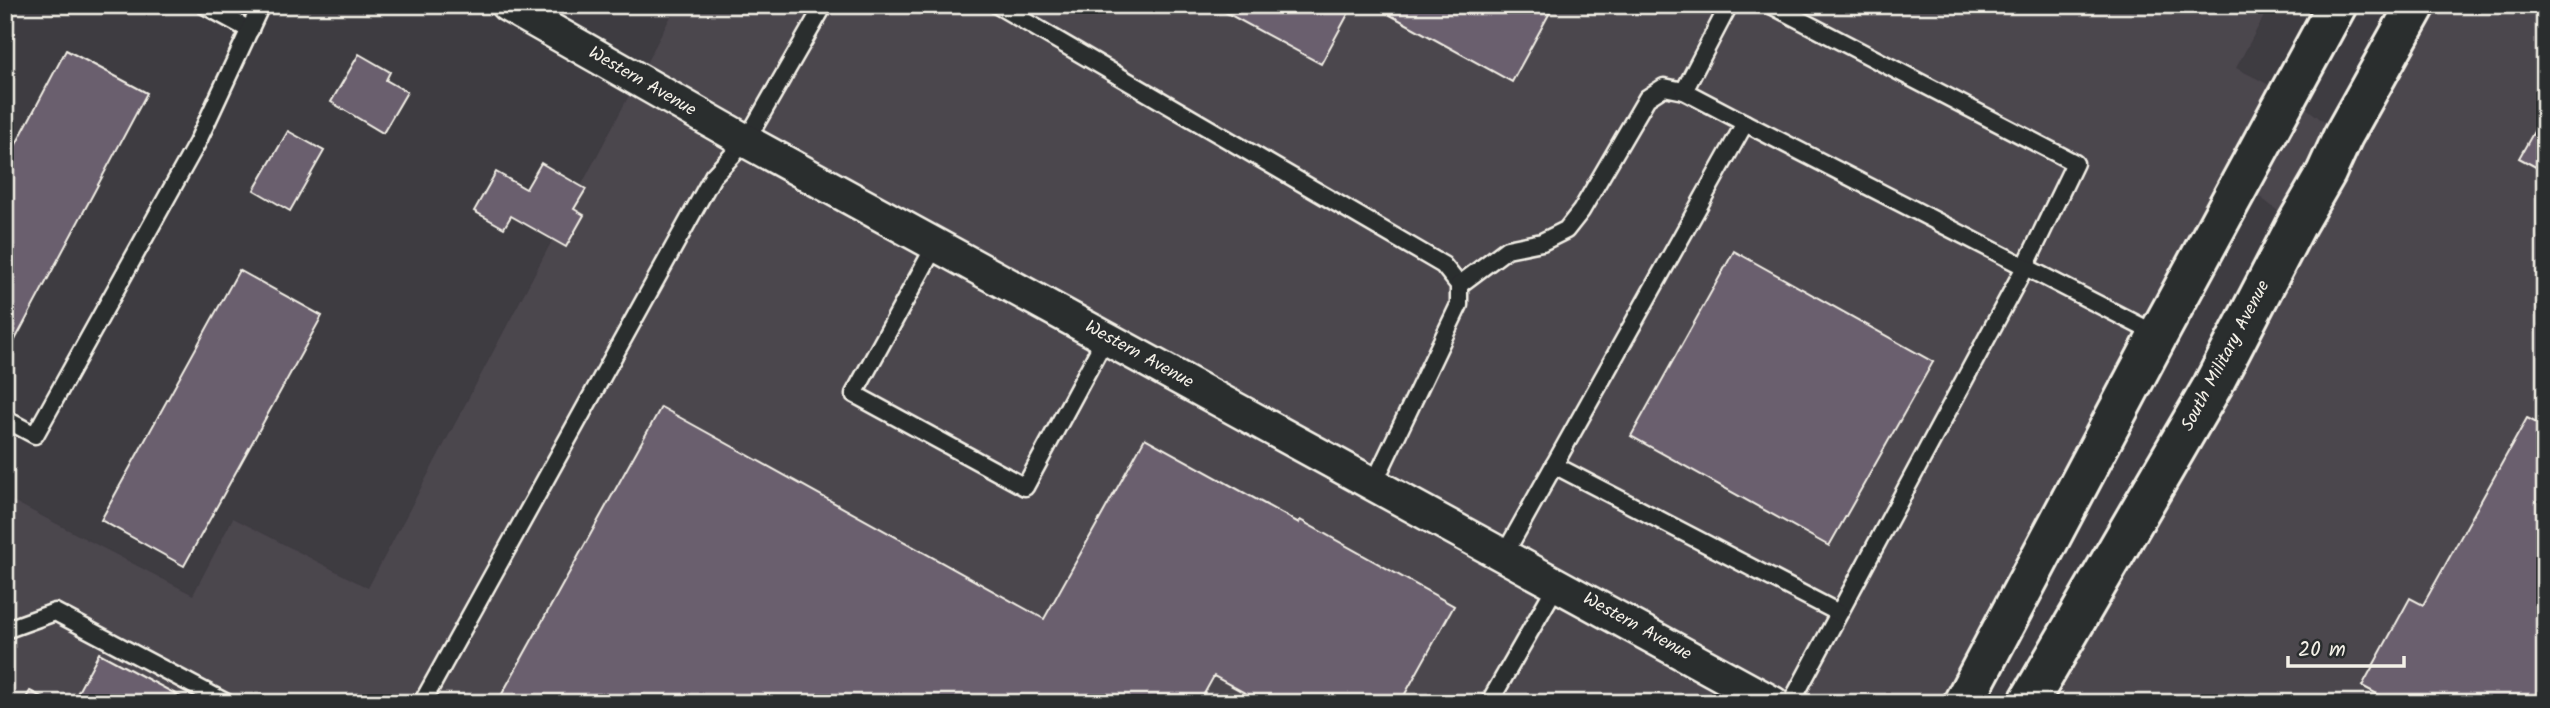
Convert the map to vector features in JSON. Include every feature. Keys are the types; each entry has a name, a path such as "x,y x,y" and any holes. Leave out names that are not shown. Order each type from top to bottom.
{"main road":[{"path":"1963,703 2337,5"},
{"name":"South Military Avenue","path":"2028,703 2213,385 2343,136 2416,5"}],"street":[{"name":"Western Avenue","path":"507,5 746,141 1773,703"}],"lane":[{"path":"204,5 250,30"},
{"path":"5,419 34,435 197,143 261,5"},
{"path":"422,703 713,176 746,141 824,5"},
{"path":"997,5 1443,265 1459,285 1459,305 1374,483"},
{"path":"1684,91 1728,5"},
{"path":"1771,5 2075,163 2025,267 1791,703"},
{"path":"1459,285 1507,249 1542,242 1566,230 1581,211 1647,98 1664,87 1684,91 2158,335"},
{"path":"1504,555 1745,123"},
{"path":"936,244 854,394 1025,487 1106,337"},
{"path":"1554,465 1839,613"},
{"path":"1489,703 1557,584"},
{"path":"5,630 55,612 227,703"}],"shaded area":[{"path":"677,5 2270,5 2236,68 2289,95 2343,136 2416,5 2545,5 2545,703 2028,703 2296,225 2242,183 1963,703 5,703 5,497 193,595 233,518 368,588"}],"building":[{"path":"1212,5 1353,5 1321,64"},
{"path":"1372,5 1554,5 1512,82"},
{"path":"66,50 147,93 14,342 5,337 5,165"},
{"path":"359,54 390,72 386,80 407,92 383,133 331,102"},
{"path":"2545,112 2545,172 2519,158"},
{"path":"288,131 324,151 290,211 254,190"},
{"path":"541,163 586,189 574,209 584,215 566,247 511,216 504,228 474,211 496,172 526,189"},
{"path":"1734,251 1933,362 1829,546 1631,436"},
{"path":"239,270 322,316 184,566 101,520"},
{"path":"661,407 1044,619 1145,438 1454,606 1400,703 1263,703 1214,676 1199,703 497,703"},
{"path":"2527,418 2545,427 2545,703 2394,703 2362,686 2410,598 2423,605"},
{"path":"99,653 183,698 181,703 72,703"},
{"path":"30,691 53,703 23,703"}]}
